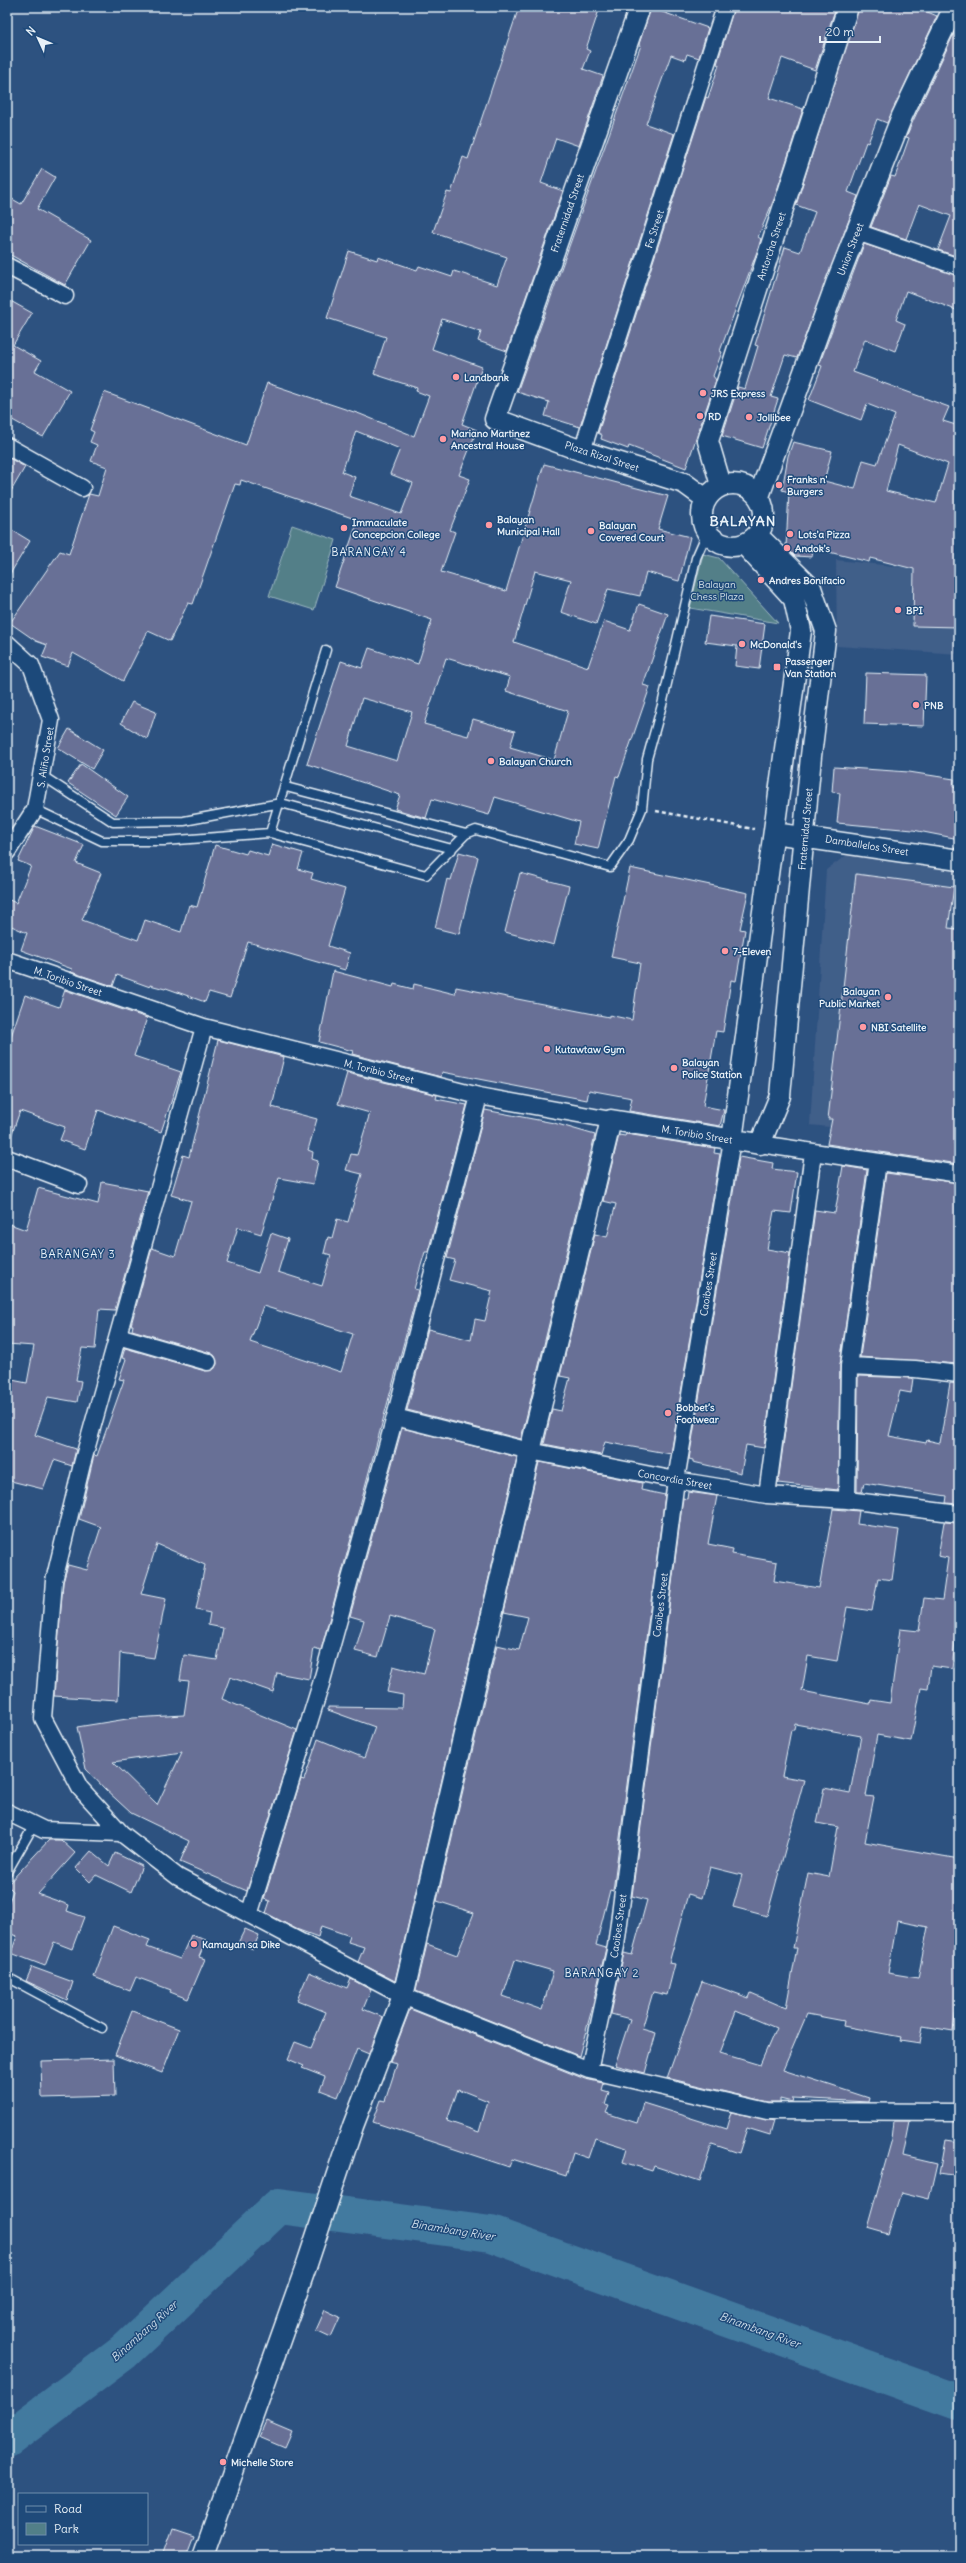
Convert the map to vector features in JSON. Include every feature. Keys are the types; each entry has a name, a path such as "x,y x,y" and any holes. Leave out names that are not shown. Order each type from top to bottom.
{"street":[{"name":"Fraternidad Street","path":"495,419 640,7"},
{"name":"Fe Street","path":"582,451 725,7"},
{"name":"Antorcha Street","path":"721,485 708,441 848,7"},
{"name":"Union Street","path":"759,496 857,232 902,116 954,7"},
{"path":"857,232 959,267"},
{"path":"7,266 65,296"},
{"name":"Plaza Rizal Street","path":"495,419 582,451 684,483 706,499"},
{"path":"7,446 82,488"},
{"path":"742,484 759,496 764,516 750,539 727,545 716,541 707,533 702,516 706,499 721,485 742,484"},
{"name":"Fraternidad Street","path":"750,539 811,588 826,631 811,756 805,836 780,1096 760,1144"},
{"path":"732,1140 801,631 794,599 750,539"},
{"name":"S. Aliño Street","path":"7,643 31,665 51,720 35,809 9,845"},
{"name":"Damballelos Street","path":"774,832 959,860"},
{"name":"M. Toribio Street","path":"7,960 204,1027 479,1096 611,1120 760,1144"},
{"path":"204,1027 82,1464 54,1581 42,1718 80,1788 121,1833 178,1877 403,1996 589,2070 767,2111 959,2112"},
{"path":"249,1915 321,1684 395,1417 479,1096"},
{"path":"203,2556 306,2267 353,2126 403,1996 530,1451 611,1120"},
{"name":"Caoibes Street","path":"589,2070 616,1946 676,1480 732,1140"},
{"path":"760,1144 959,1174"},
{"path":"767,1495 813,1153"},
{"path":"7,1158 80,1185"},
{"path":"847,1500 849,1366 878,1162"},
{"path":"118,1336 208,1362"},
{"path":"849,1366 915,1369 959,1374"},
{"name":"Concordia Street","path":"395,1417 530,1451 676,1480 767,1495 847,1500 959,1514"},
{"path":"7,1812 44,1830 121,1833"}],"lane":[{"path":"35,809 102,841 164,841 270,833 426,875 466,834 476,830 610,867 629,840 642,808 647,759 662,705 696,558 707,533"},
{"path":"270,833 286,787 326,650"},
{"path":"42,776 113,822 184,821 281,803 452,849"},
{"path":"286,787 466,834"},
{"path":"7,1872 34,1825"},
{"path":"7,1977 102,2028"}],"path":[{"path":"642,808 774,832"}],"shaded area":[{"name":"BPI","path":"836,560 959,573 959,654 837,646"},
{"name":"Balayan Public Market","path":"851,852 959,870 959,1140 810,1125 826,870"}],"green space":[{"path":"292,525 336,540 314,610 269,596"},
{"name":"Balayan Chess Plaza","path":"703,554 719,558 778,623 690,608"}],"building":[{"path":"519,7 600,7 586,49 590,51 583,69 603,76 579,146 556,138 541,183 563,191 507,351 478,341 481,332 442,319 432,349 482,367 462,424 477,430 459,475 470,479 450,530 455,532 441,572 506,591 544,464 668,496 658,529 690,537 679,581 646,572 640,596 608,589 596,624 561,612 571,580 535,571 514,642 588,667 604,621 630,630 639,604 668,614 643,685 650,687 619,777 616,776 598,849 574,844 579,822 495,797 489,815 432,799 426,818 395,809 400,795 307,764 341,661 362,668 369,648 418,664 432,620 335,587 358,520 241,480 240,485 235,484 193,604 188,603 170,641 148,631 123,681 73,653 68,666 42,657 47,645 36,641 10,623 60,551 69,554 89,494 98,496 107,467 91,461 97,445 90,442 94,432 90,430 104,392 246,445 267,383 360,414 414,436 429,396 416,391 417,388 374,374 386,337 327,318 349,251 377,260 378,257 417,270 419,266 452,277 454,271 497,285 507,257 433,232 447,192 451,193 463,157 468,159","holes":["356,431 400,449 390,474 413,483 401,514 349,496 355,477 342,472","446,658 510,677 506,691 568,711 554,760 510,747 515,731 473,719 468,736 424,724","362,698 412,712 397,761 348,746"]},
{"path":"734,7 836,7 815,70 782,58 769,98 803,109 775,197 758,237 761,239 758,249 720,351 722,352 713,376 716,380 686,468 629,446 628,449 601,439 602,435 598,433 706,97 708,98 719,65 717,64"},
{"path":"859,7 916,7 937,16 887,123 877,119 868,143 866,142 848,192 858,196 797,358 785,355 771,397 778,399 762,448 722,436 738,387 745,389 758,346 755,345 785,247 800,252 815,212 796,205"},
{"path":"651,8 708,28 699,58 687,54 685,60 671,55 646,124 674,134 580,427 545,416 549,402 517,392 641,45 639,44"},
{"path":"958,25 959,257 938,250 951,216 919,204 906,239 871,227 891,176 895,177 909,138 906,137"},
{"path":"42,169 55,177 37,209 91,240 65,285 7,253 7,196 21,204"},
{"path":"864,244 959,276 959,301 956,310 906,291 896,320 905,324 895,351 865,339 853,372 949,407 943,421 959,426 959,627 913,626 914,569 870,558 869,562 813,548 812,557 795,556 786,547 789,492 782,490 788,456 793,442 832,451 824,481 855,489 863,460 877,464 895,415 867,404 861,420 809,400 822,366 819,365","holes":["898,445 948,464 936,503 886,491"]},
{"path":"7,299 32,313 13,345 41,361 35,371 70,391 43,437 7,417"},
{"path":"7,457 25,467 7,498"},
{"path":"7,527 30,541 7,579"},
{"name":"McDonald's","path":"709,616 765,624 759,669 735,666 737,646 705,642"},
{"path":"866,673 926,675 924,726 864,724"},
{"path":"132,702 156,712 147,739 121,723"},
{"path":"69,729 103,750 92,769 58,748"},
{"path":"81,764 128,797 116,815 68,783"},
{"path":"834,767 909,772 954,779 953,787 959,788 959,839 913,830 837,823 840,793 832,792"},
{"path":"35,826 84,845 76,863 101,873 82,920 138,940 145,920 181,932 189,905 197,907 215,845 246,854 248,850 268,856 272,844 303,853 298,869 313,873 311,879 345,889 328,946 350,953 345,970 248,942 230,998 209,992 205,1002 166,988 150,985 150,987 117,975 113,986 71,972 72,969 21,950 27,933 7,924 7,899 16,903 31,866 18,861"},
{"path":"459,852 478,857 459,934 435,928 447,879 451,880"},
{"path":"630,868 748,893 740,929 745,930 736,981 731,980 723,1032 716,1031 703,1106 724,1110 720,1126 629,1111 632,1098 589,1090 587,1100 442,1072 441,1077 352,1054 353,1051 319,1042 333,971 393,987 394,984 413,989 414,984 455,994 456,987 609,1017 609,1015 632,1020 640,963 611,957"},
{"path":"520,873 569,886 554,945 505,932"},
{"name":"Balayan Public Market","path":"856,874 954,887 948,928 959,929 959,1112 954,1144 959,1145 959,1164 827,1144 832,1119 828,1119"},
{"path":"65,990 147,1018 134,1056 181,1072 161,1132 98,1110 85,1149 60,1140 65,1127 20,1111 9,1142 7,1142 7,1048 25,995 59,1007"},
{"path":"218,1040 284,1057 272,1107 317,1119 308,1150 313,1152 312,1159 318,1161 313,1184 279,1178 261,1234 238,1227 227,1263 258,1273 271,1233 288,1239 278,1272 322,1286 331,1255 324,1253 328,1237 332,1238 337,1219 348,1222 362,1174 346,1170 351,1154 357,1155 370,1113 338,1104 347,1073 437,1095 436,1099 467,1105 428,1252 425,1252 414,1289 418,1290 321,1650 314,1648 309,1679 277,1673 273,1692 230,1677 222,1699 297,1730 247,1891 180,1862 189,1841 131,1813 105,1789 86,1769 77,1727 133,1718 184,1715 189,1681 180,1680 184,1655 217,1660 223,1628 208,1625 210,1613 196,1610 205,1565 157,1544 141,1594 166,1599 154,1658 120,1653 118,1700 54,1696 63,1582 68,1565 87,1570 101,1527 79,1519 94,1455 97,1456 124,1380 119,1379 126,1359 122,1358 125,1348 205,1371 214,1369 217,1364 215,1356 211,1353 132,1330 133,1325 131,1325 152,1248 175,1256 191,1201 171,1195 183,1155 189,1157","holes":["263,1306 353,1334 341,1372 250,1342","182,1752 157,1805 113,1762"]},
{"path":"485,1110 554,1123 595,1135 521,1439 407,1410 428,1329 471,1340 475,1319 485,1321 492,1291 449,1280 455,1260 447,1258"},
{"path":"626,1134 715,1148 714,1153 720,1154 671,1454 605,1442 601,1455 544,1444 552,1409 561,1411 570,1378 560,1376 595,1234 607,1237 616,1204 603,1201 619,1135 625,1136"},
{"path":"739,1157 773,1163 772,1169 797,1172 791,1213 774,1211 767,1249 790,1253 764,1448 746,1445 741,1473 693,1462 693,1460 689,1459"},
{"path":"843,1166 867,1170 840,1365 838,1490 778,1483 815,1210 835,1213"},
{"path":"886,1173 959,1183 957,1245 959,1245 959,1364 860,1357"},
{"path":"102,1182 148,1191 115,1310 99,1309 95,1349 82,1348 76,1380 81,1381 77,1402 48,1397 35,1435 76,1449 72,1466 54,1460 43,1489 7,1480 7,1379 27,1383 34,1346 7,1344 7,1223 26,1230 38,1188 98,1204"},
{"path":"858,1376 913,1378 911,1393 900,1391 889,1436 926,1443 927,1440 940,1443 950,1383 959,1384 959,1504 946,1503 947,1496 864,1483 862,1492 857,1492"},
{"path":"402,1428 517,1457 395,1981 358,1962 364,1947 348,1942 350,1936 321,1926 318,1937 296,1929 266,1913 270,1901 264,1899 301,1779 304,1780 318,1739 364,1758 375,1727 328,1710 328,1707 402,1708 403,1695 387,1692 393,1666 424,1674 435,1629 390,1616 378,1657 355,1651 364,1620 350,1616"},
{"path":"539,1462 642,1483 641,1490 665,1495 613,1891 610,1890 596,1945 606,1948 592,2009 579,2056 416,1991 427,1944 457,1955 474,1913 437,1901 497,1645 519,1650 528,1617 504,1612","holes":["515,1960 553,1971 542,2010 503,1996"]},
{"path":"688,1492 717,1496 708,1544 733,1549 732,1554 777,1562 774,1581 819,1588 833,1509 859,1511 857,1524 899,1530 892,1580 878,1578 872,1611 847,1607 837,1661 808,1656 802,1691 870,1704 871,1700 890,1703 900,1629 919,1631 924,1598 942,1600 948,1558 938,1556 944,1522 959,1523 959,1606 952,1669 931,1666 928,1689 921,1688 911,1741 877,1735 866,1796 874,1797 865,1842 959,1859 959,1986 953,2031 923,2026 920,2043 900,2040 901,2037 843,2026 844,2021 807,2014 783,2070 869,2098 868,2102 793,2098 792,2102 780,2099 780,2102 768,2102 667,2078 702,1981 749,1998 751,1993 786,2008 797,1948 793,1948 808,1873 829,1877 838,1827 817,1823 824,1788 850,1793 861,1736 795,1724 794,1730 791,1730 782,1776 804,1780 767,1916 733,1907 742,1875 710,1867 702,1898 688,1894 669,1963 675,1964 667,1995 653,1992 642,2029 656,2033 645,2073 615,2065 630,2019 611,2014 624,1953 632,1955 647,1900 632,1896 683,1498 687,1499","holes":["897,1921 928,1927 918,1978 888,1973","736,2011 776,2028 760,2065 720,2053"]},
{"path":"49,1840 61,1840 75,1853 38,1894 69,1905 67,1911 84,1917 72,1949 54,1942 45,1966 11,1953 17,1936 7,1933 7,1907 13,1891 7,1885"},
{"path":"91,1851 109,1866 115,1853 142,1866 131,1892 96,1875 90,1882 76,1868"},
{"path":"113,1926 150,1940 147,1947 180,1959 191,1935 206,1940 199,1957 205,1959 188,1999 170,1992 171,1990 136,1977 130,1991 94,1977"},
{"path":"245,1929 259,1935 253,1949 238,1943"},
{"path":"32,1967 73,1982 67,2000 26,1981"},
{"path":"309,1972 347,1988 351,1979 371,1990 363,2009 383,2017 369,2054 357,2049 338,2097 320,2090 325,2077 302,2068 304,2066 288,2059 295,2042 311,2048 326,2012 297,2000"},
{"path":"410,2009 585,2079 604,2083 602,2090 609,2092 605,2105 609,2106 606,2113 637,2123 643,2103 726,2129 731,2112 774,2121 770,2135 747,2128 739,2153 712,2144 700,2181 654,2166 652,2171 623,2162 627,2148 595,2138 588,2158 573,2153 566,2176 512,2159 509,2167 373,2122 381,2100 385,2101 397,2064 390,2062","holes":["458,2089 488,2101 479,2132 447,2121"]},
{"path":"132,2011 179,2029 162,2073 115,2055"},
{"path":"114,2059 115,2096 42,2098 41,2061"},
{"path":"894,2121 910,2121 903,2156 937,2164 929,2199 901,2192 888,2234 867,2228 892,2139"},
{"path":"945,2140 959,2142 959,2177 939,2174"},
{"path":"325,2310 340,2317 331,2337 316,2330"},
{"path":"266,2421 292,2432 285,2448 259,2437"},
{"path":"173,2528 194,2535 186,2556 163,2556"}],"waterway":[{"name":"Binambang River","path":"7,2440 124,2352 279,2206 491,2234 959,2402"}],"place":[{"name":"Landbank","path":"456,377"},
{"name":"JRS Express","path":"703,393"},
{"name":"RD","path":"700,416"},
{"name":"Jollibee","path":"749,417"},
{"name":"Mariano Martinez Ancestral House","path":"443,439"},
{"name":"Franks n' Burgers","path":"779,485"},
{"name":"Balayan Municipal Hall","path":"489,525"},
{"name":"Immaculate Concepcion College","path":"344,528"},
{"name":"Balayan Covered Court","path":"591,531"},
{"name":"Lots'a Pizza","path":"790,534"},
{"name":"Andok's","path":"787,548"},
{"name":"Andres Bonifacio","path":"761,580"},
{"name":"BPI","path":"898,610"},
{"name":"McDonald's","path":"742,644"},
{"name":"Passenger Van Station","path":"777,667"},
{"name":"PNB","path":"916,705"},
{"name":"Balayan Church","path":"491,761"},
{"name":"7-Eleven","path":"725,951"},
{"name":"Balayan Public Market","path":"888,997"},
{"name":"NBI Satellite","path":"863,1027"},
{"name":"Kutawtaw Gym","path":"547,1049"},
{"name":"Balayan Police Station","path":"674,1068"},
{"name":"Bobbet’s Footwear","path":"668,1413"},
{"name":"Kamayan sa Dike","path":"194,1944"},
{"name":"Michelle Store","path":"223,2462"}],"district":[{"name":"BALAYAN","path":"743,521"},
{"name":"BARANGAY 4","path":"369,552"},
{"name":"BARANGAY 3","path":"78,1254"},
{"name":"BARANGAY 2","path":"602,1973"}]}
